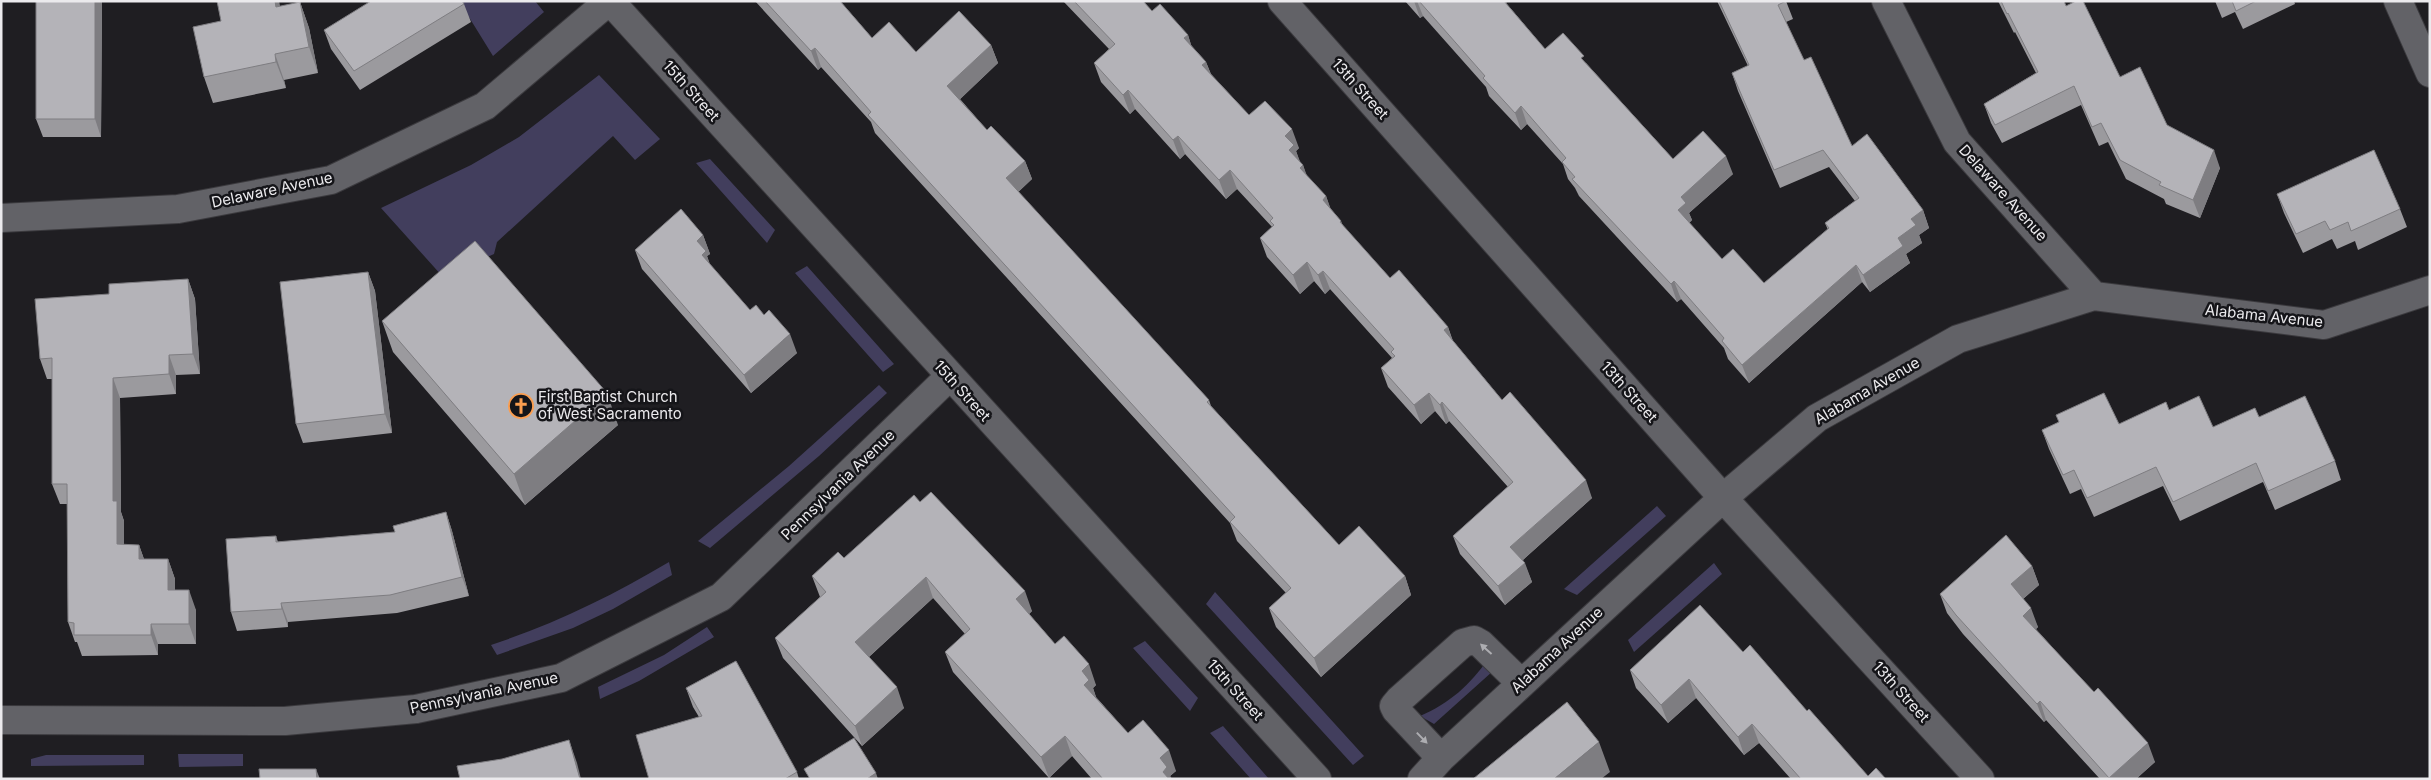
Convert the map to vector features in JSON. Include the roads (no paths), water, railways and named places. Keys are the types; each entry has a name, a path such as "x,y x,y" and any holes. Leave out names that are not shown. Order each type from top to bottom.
{"street":[{"name":"Delaware Avenue","path":"1,218 178,209 331,180 486,106 610,1"},
{"name":"15th Street","path":"610,1 949,377 1316,779"},
{"name":"13th Street","path":"1282,1 1723,498 1980,779"},
{"name":"Delaware Avenue","path":"1886,1 1957,142 2094,296"},
{"path":"2398,1 2430,72"},
{"name":"Alabama Avenue","path":"1422,779 1441,758 1521,683 1723,498 1817,418 1958,339 2094,296 2324,325 2430,290"},
{"name":"Pennsylvania Avenue","path":"1,720 285,721 416,709 560,678 721,597 949,377"},
{"path":"1441,758 1396,710 1394,706 1399,700 1462,643 1468,641 1481,644 1521,683"}],"place":[{"name":"First Baptist Church of West Sacramento","path":"521,406"}]}
